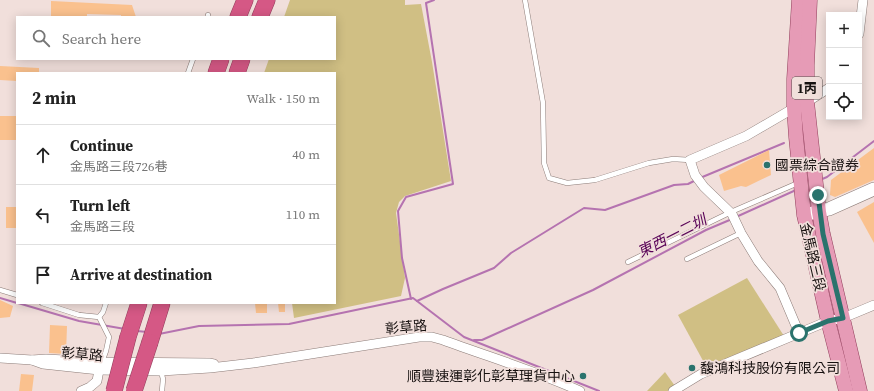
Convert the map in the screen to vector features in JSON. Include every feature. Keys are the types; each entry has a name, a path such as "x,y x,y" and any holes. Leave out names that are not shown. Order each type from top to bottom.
{"highway":[{"path":"238,16 245,0"},
{"path":"260,16 267,0"},
{"path":"216,72 221,60"},
{"path":"237,72 242,60"},
{"path":"114,391 138,304"},
{"path":"134,391 162,304"}],"main road":[{"name":"金馬路三段","path":"799,0 794,79 794,108 800,182 804,215 828,321 846,391"},
{"name":"金馬路三段","path":"810,0 807,102 819,212 860,391"}],"street":[{"path":"862,14 864,0"},
{"path":"799,333 780,288 758,261 741,233 733,216 701,184 695,175 690,160 746,136 826,90"},
{"path":"804,215 829,209 874,189"},
{"path":"673,391 701,374 828,321 843,318 874,305"},
{"name":"彰草路","path":"0,358 32,360 43,364 100,366 161,371 210,368 253,363 419,337 432,337 558,381 580,391"},
{"name":"彰草路","path":"100,366 209,363 226,366"},
{"path":"81,391 90,388 97,381 100,366"}],"lane":[{"path":"525,0 543,103 544,163 549,178 568,183 595,180 649,163 673,159 690,160"},
{"path":"188,72 193,60"},
{"path":"628,262 733,216 800,182"},
{"path":"687,260 741,233"},
{"path":"0,290 16,296"},
{"path":"45,304 79,315 100,318"},
{"path":"100,366 109,337 100,318 106,304"},
{"path":"161,371 163,379 162,391"}],"shaded area":[{"path":"290,0 405,0 405,5 421,4 451,181 405,196 399,202 396,213 405,278 401,296 294,318 292,304 336,304 336,72 264,72 269,60 336,60 336,16 284,16"},
{"path":"747,278 784,336 707,368 678,315"},
{"path":"665,372 675,386 669,391 647,391"}],"building":[{"path":"51,1 132,5 136,16 87,14 87,16 51,16"},
{"path":"0,66 39,68 39,72 16,72 16,81 0,80"},
{"path":"0,116 16,116 16,140 0,140"},
{"path":"874,148 874,180 835,197 830,195 831,180"},
{"path":"769,150 771,175 746,187 741,186 724,191 719,175"},
{"path":"874,202 874,243 857,212"},
{"path":"6,207 16,207 16,228 6,228"},
{"path":"0,300 13,306 10,317 0,318"},
{"path":"255,304 267,304 267,313 256,313"},
{"path":"278,304 285,304 285,312 279,312"},
{"path":"50,325 67,326 66,354 49,353"},
{"path":"21,374 34,375 32,391 19,391"}],"waterway":[{"path":"411,299 402,258 398,211 406,197 453,184 426,3 434,0"},
{"name":"東西一二圳","path":"820,180 827,177 874,141"},
{"path":"700,178 784,143"},
{"path":"417,301 494,268 511,253 584,208 605,210 674,185 688,184 696,180"},
{"name":"東西一二圳","path":"736,217 796,190"},
{"name":"東西一二圳","path":"474,340 482,340 593,290 706,230 732,219"},
{"path":"0,298 16,303"},
{"path":"159,334 199,326 289,324 413,298 464,337 599,391"},
{"path":"21,304 79,321 125,329"},
{"path":"137,331 147,332"}],"place":[{"name":"國票綜合證券","path":"767,165"},
{"name":"馥鴻科技股份有限公司","path":"692,368"},
{"name":"順豐速運彰化彰草理貨中心","path":"583,376"}],"route":[{"path":"799,333 828,321 843,318 823,234 818,195"}]}
